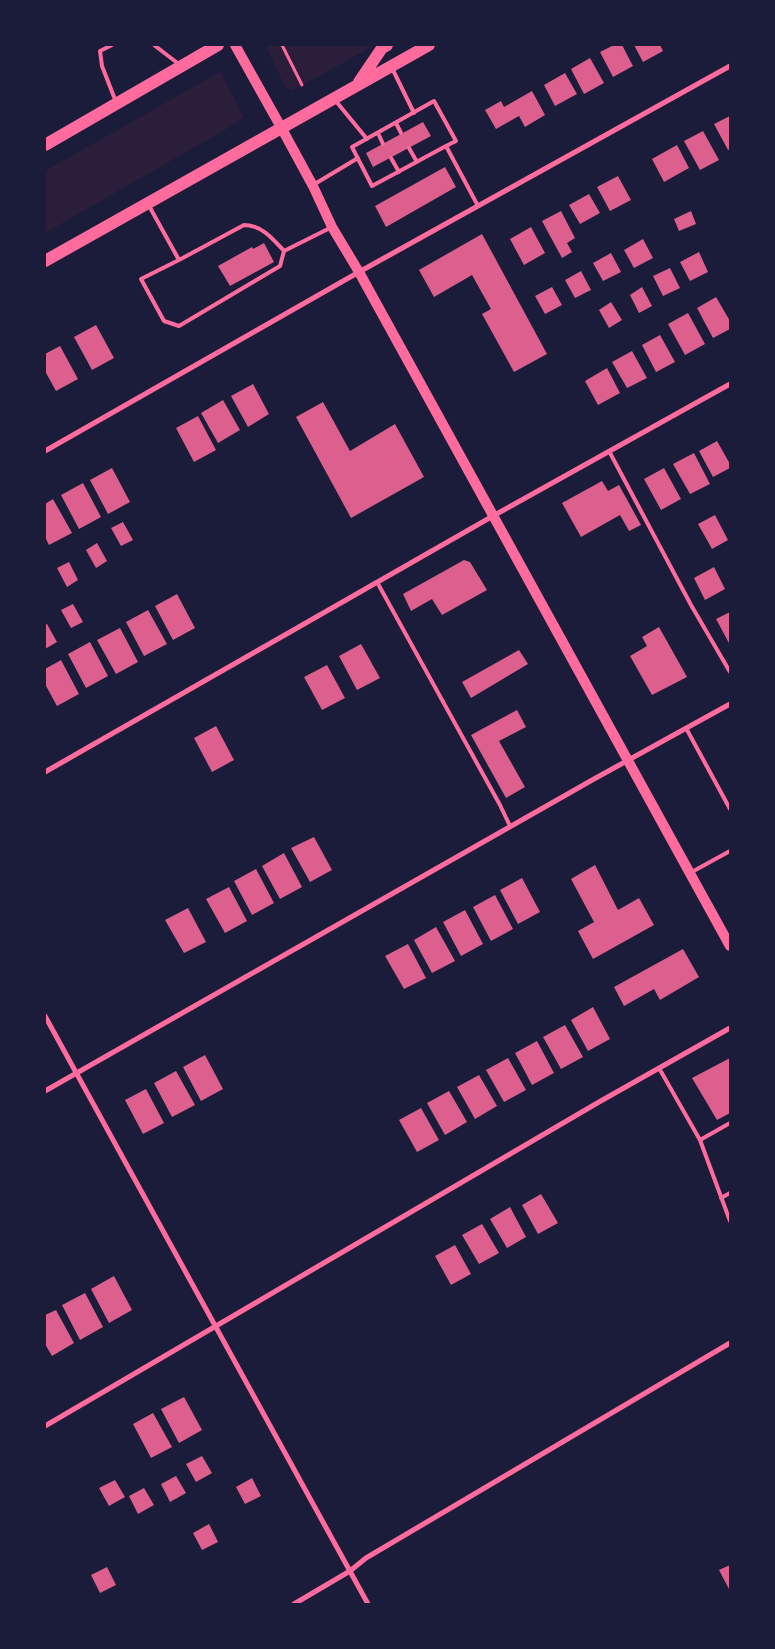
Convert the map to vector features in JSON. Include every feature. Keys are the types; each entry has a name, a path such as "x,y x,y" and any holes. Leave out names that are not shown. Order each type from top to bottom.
{"main road":[{"path":"45,144 218,45"},
{"path":"235,45 313,186 332,227 359,272 730,946"},
{"path":"358,84 382,48 387,45"},
{"path":"45,261 429,45"}],"street":[{"path":"45,451 359,272 730,66"},
{"path":"45,772 493,516 730,384"},
{"path":"45,1092 510,826 730,704"},
{"path":"45,1016 368,1604"},
{"path":"45,1426 730,1028"},
{"path":"294,1604 350,1571 374,1553 730,1343"}],"lane":[{"path":"112,45 100,51 102,66 116,104"},
{"path":"154,45 182,66"},
{"path":"391,66 414,112"},
{"path":"334,99 367,139"},
{"path":"434,101 456,141 372,186 352,147 396,123 434,101"},
{"path":"396,123 402,133"},
{"path":"378,133 383,144"},
{"path":"446,146 478,206"},
{"path":"410,148 417,162"},
{"path":"313,186 358,158"},
{"path":"391,158 398,172"},
{"path":"148,203 179,260"},
{"path":"284,251 269,235 254,225 244,225 141,279 164,321 179,326 280,266 284,251 332,227"},
{"path":"609,451 691,605 730,672"},
{"path":"377,582 510,826"},
{"path":"686,728 730,809"},
{"path":"690,873 730,851"},
{"path":"659,1068 700,1140 730,1221"},
{"path":"700,1140 730,1123"},
{"path":"722,1198 730,1193"}],"path":[{"path":"282,45 302,85"}],"shaded area":[{"path":"269,45 375,45 292,91 285,87 266,47"},
{"path":"221,73 243,118 45,233 45,171"}],"building":[{"path":"614,45 622,45 633,66 613,77 600,52"},
{"path":"634,45 660,45 663,51 643,62"},
{"path":"590,58 604,83 584,94 571,69"},
{"path":"565,73 577,94 555,106 544,85"},
{"path":"532,91 545,115 525,127 519,116 496,129 485,110 501,101 504,107"},
{"path":"730,116 730,149 728,150 714,124"},
{"path":"423,122 431,136 373,167 366,153"},
{"path":"703,131 719,160 700,170 684,141"},
{"path":"677,145 689,168 664,182 652,159"},
{"path":"445,167 456,187 386,227 375,206"},
{"path":"618,176 631,200 610,211 597,187"},
{"path":"589,194 600,213 580,224 569,205"},
{"path":"561,211 575,238 567,243 572,252 562,258 542,221"},
{"path":"691,211 696,224 679,231 674,219"},
{"path":"531,227 545,253 524,265 510,239"},
{"path":"482,234 547,354 514,372 482,314 491,309 472,275 434,297 419,270"},
{"path":"643,239 653,258 634,268 624,250"},
{"path":"264,243 274,262 230,286 218,266 252,247 253,249"},
{"path":"699,252 708,272 690,281 680,262"},
{"path":"611,253 621,272 603,281 593,263"},
{"path":"670,268 680,288 663,296 653,276"},
{"path":"581,271 591,290 575,298 565,280"},
{"path":"552,287 562,305 545,314 535,296"},
{"path":"642,287 652,306 639,313 630,295"},
{"path":"716,297 730,321 730,329 713,338 697,308"},
{"path":"611,302 622,320 609,328 599,310"},
{"path":"688,313 705,344 685,355 668,324"},
{"path":"96,325 114,358 92,370 74,337"},
{"path":"660,335 675,362 656,372 642,345"},
{"path":"60,346 78,379 56,391 45,371 45,354"},
{"path":"632,351 647,378 627,388 612,362"},
{"path":"607,368 620,393 598,405 585,381"},
{"path":"253,384 269,414 248,427 231,396"},
{"path":"223,400 240,430 218,443 201,413"},
{"path":"323,402 350,451 395,424 424,477 351,518 296,417"},
{"path":"198,416 216,450 194,462 176,428"},
{"path":"717,441 730,464 730,468 713,477 699,451"},
{"path":"694,453 710,484 690,494 673,464"},
{"path":"112,468 130,502 108,514 90,480"},
{"path":"664,468 681,499 661,510 644,479"},
{"path":"602,481 608,491 619,485 641,525 629,531 620,515 581,537 562,503"},
{"path":"83,483 101,517 79,529 61,495"},
{"path":"53,499 72,533 49,545 45,537 45,504"},
{"path":"715,515 728,540 712,549 698,524"},
{"path":"123,522 133,540 121,546 111,528"},
{"path":"97,543 107,561 96,568 86,550"},
{"path":"464,560 470,562 487,590 442,615 432,599 411,611 403,594"},
{"path":"69,562 78,580 67,587 57,568"},
{"path":"714,567 725,589 705,600 694,578"},
{"path":"177,594 195,628 173,640 155,606"},
{"path":"73,604 83,622 71,628 61,610"},
{"path":"148,610 167,644 144,656 126,622"},
{"path":"730,612 730,645 716,619"},
{"path":"47,624 57,642 45,649 45,625"},
{"path":"659,627 687,677 652,695 630,656 647,646 642,637"},
{"path":"120,628 138,662 116,674 97,640"},
{"path":"90,642 108,676 86,688 68,654"},
{"path":"361,644 380,678 357,690 339,656"},
{"path":"519,650 528,664 471,698 462,682"},
{"path":"61,660 79,694 57,706 45,684 45,669"},
{"path":"327,665 345,698 322,710 304,677"},
{"path":"517,710 526,727 499,741 525,787 506,798 471,735"},
{"path":"216,726 234,760 212,772 194,738"},
{"path":"314,837 332,870 310,882 291,848"},
{"path":"284,853 302,887 280,899 262,866"},
{"path":"595,865 618,910 639,898 654,925 593,959 578,931 594,922 571,879"},
{"path":"256,869 274,903 252,915 234,881"},
{"path":"522,878 540,912 518,924 500,890"},
{"path":"229,887 247,921 225,933 206,899"},
{"path":"495,895 513,929 491,941 473,907"},
{"path":"188,908 206,942 184,953 165,920"},
{"path":"465,910 483,944 461,956 443,922"},
{"path":"436,927 455,961 432,973 414,940"},
{"path":"408,944 426,978 404,989 385,956"},
{"path":"683,949 699,977 660,1000 654,989 624,1006 614,987"},
{"path":"593,1007 610,1039 588,1051 571,1020"},
{"path":"565,1025 583,1057 561,1069 543,1037"},
{"path":"537,1041 554,1073 532,1085 515,1053"},
{"path":"205,1055 223,1089 201,1101 183,1067"},
{"path":"508,1058 526,1090 504,1102 486,1070"},
{"path":"730,1058 730,1113 717,1120 692,1078"},
{"path":"176,1071 195,1105 172,1117 154,1083"},
{"path":"479,1075 497,1106 475,1119 457,1087"},
{"path":"146,1089 164,1123 143,1134 125,1100"},
{"path":"449,1091 467,1122 445,1135 427,1103"},
{"path":"421,1108 439,1140 417,1152 399,1120"},
{"path":"541,1194 558,1223 538,1234 522,1205"},
{"path":"510,1207 526,1237 507,1248 490,1219"},
{"path":"482,1224 499,1253 479,1264 462,1235"},
{"path":"455,1245 471,1274 451,1285 435,1256"},
{"path":"114,1276 132,1310 109,1323 91,1289"},
{"path":"85,1293 103,1327 80,1340 62,1305"},
{"path":"56,1310 74,1343 52,1356 45,1344 45,1315"},
{"path":"184,1397 202,1430 179,1443 161,1409"},
{"path":"153,1413 172,1447 151,1458 133,1424"},
{"path":"202,1456 212,1473 196,1482 186,1464"},
{"path":"176,1476 186,1493 170,1502 161,1484"},
{"path":"252,1478 261,1496 245,1504 236,1487"},
{"path":"115,1480 125,1497 109,1506 99,1488"},
{"path":"144,1488 154,1505 138,1514 129,1496"},
{"path":"209,1524 218,1542 202,1550 193,1533"},
{"path":"730,1565 730,1591 719,1570"},
{"path":"107,1567 116,1585 100,1593 91,1575"}]}
